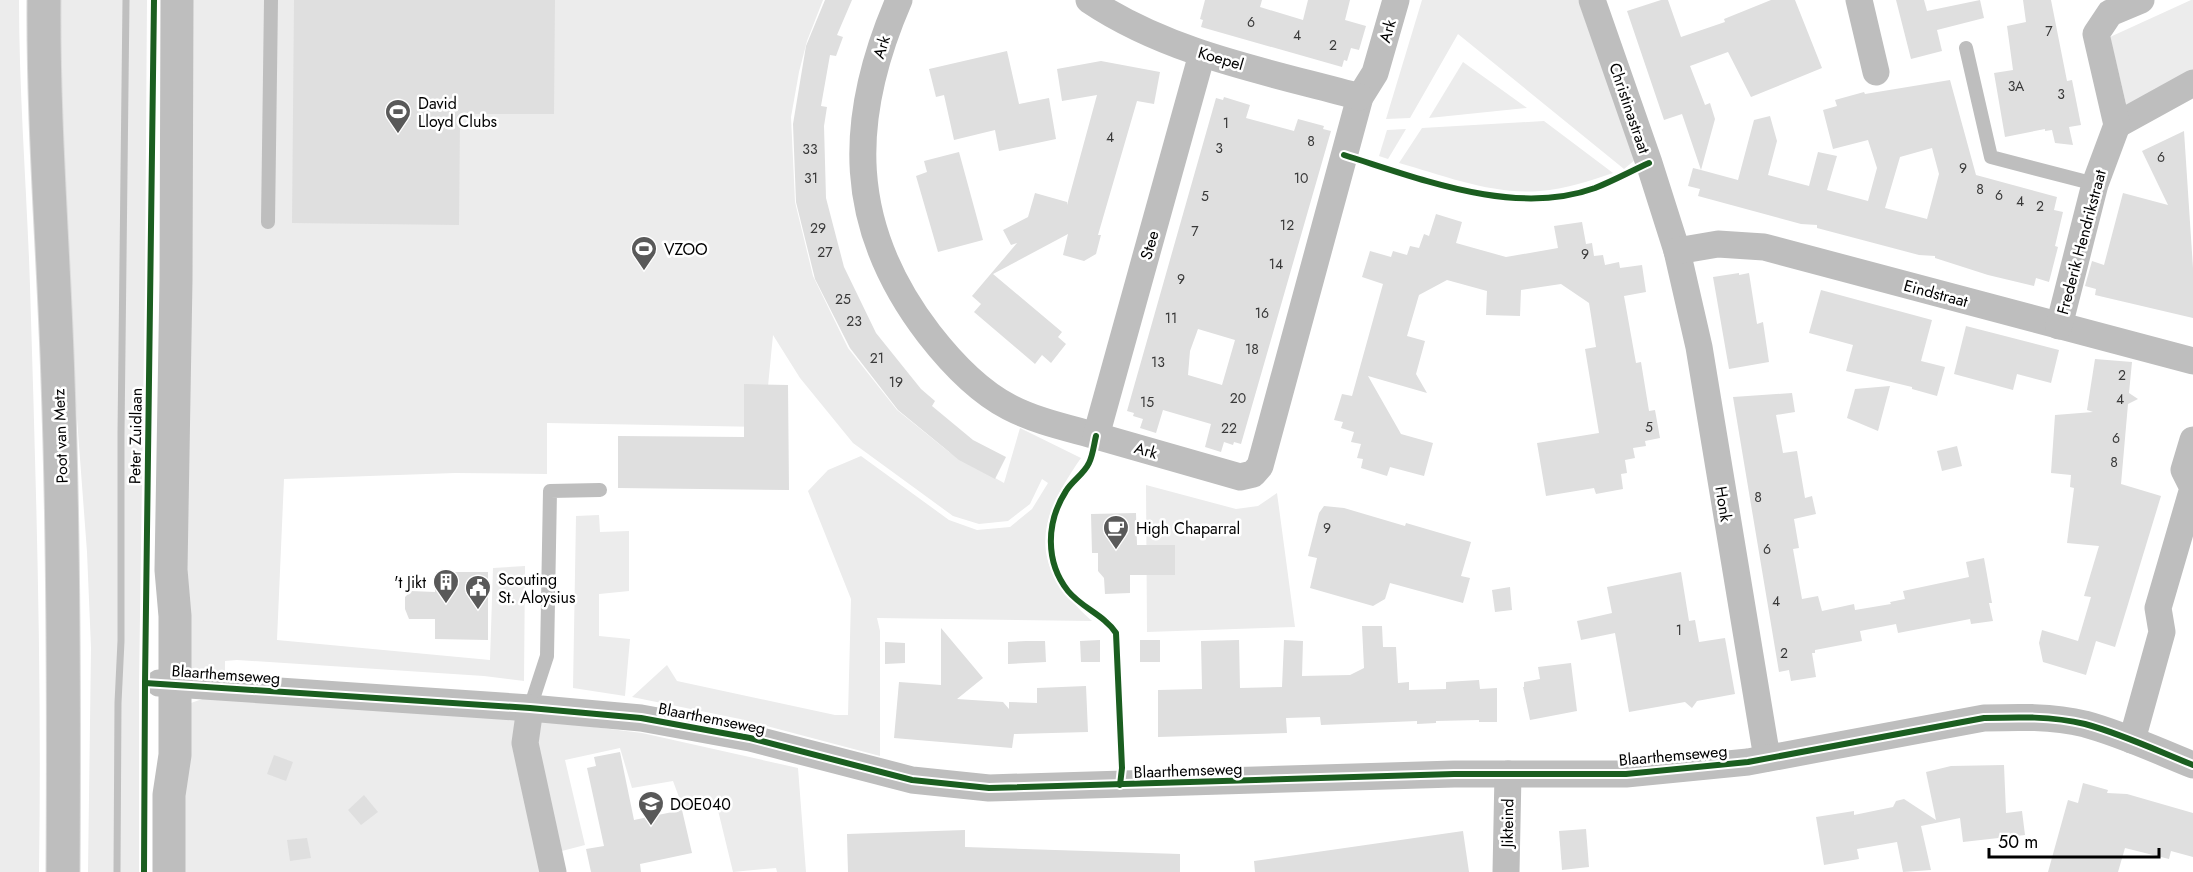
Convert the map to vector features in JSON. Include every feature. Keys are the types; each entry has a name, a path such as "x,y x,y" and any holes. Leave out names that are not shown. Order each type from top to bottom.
{"main road":[{"name":"Poot van Metz","path":"44,0 44,58 58,368 63,553 63,872"},
{"path":"169,872 169,795 159,752 167,683 161,607 171,570 176,280 177,0"}],"street":[{"name":"Ark","path":"899,0 883,37 869,89 863,125 863,187 879,250 913,314 942,351 977,384 1008,406 1041,421 1240,477 1253,474 1260,466 1360,96 1375,72 1396,0"},
{"name":"Koepel","path":"1089,0 1159,38 1202,54 1360,96"},
{"name":"Christinastraat","path":"1592,0 1677,251"},
{"path":"1859,0 1876,72"},
{"path":"2141,0 2110,13 2096,34 2117,125 2193,83"},
{"name":"Stee","path":"1096,436 1202,54"},
{"name":"Frederik Hendrikstraat","path":"2059,326 2095,184 2117,125"},
{"name":"Eindstraat","path":"1677,251 1718,244 1764,247 2193,361"},
{"name":"Honk","path":"1677,251 1699,347 1767,758"},
{"path":"2132,740 2162,632 2158,608 2193,488 2184,470 2193,440"},
{"name":"Blaarthemseweg","path":"167,683 641,718 750,738 912,780 989,788 1508,774 1626,774 1748,762 1984,718 2011,717 2084,724 2132,740 2193,765"},
{"path":"530,708 525,743 553,872"},
{"name":"Jikteind","path":"1506,872 1508,774"}],"lane":[{"path":"268,222 271,0"},
{"path":"1966,48 1991,157 2095,184"},
{"path":"530,708 547,656 550,491 600,490"}],"shaded area":[{"path":"0,0 19,0 36,506 40,726 39,872 0,872"},
{"path":"56,0 147,0 139,872 88,872 91,648 87,552 67,285"},
{"path":"187,0 823,0 807,41 791,117 795,202 813,276 848,348 897,410 949,452 1004,483 1020,428 1081,458 1054,503 1047,524 1045,543 1048,562 1057,581 1071,600 1092,621 877,618 880,631 880,756 740,719 632,697 667,665 677,681 835,715 848,715 851,599 808,491 828,470 861,456 949,520 977,530 1010,527 1032,509 1048,483 1042,479 1030,504 1008,521 979,524 953,516 853,443 800,378 773,335 764,427 547,423 547,474 455,473 284,479 277,640 490,660 493,568 525,566 524,681 484,676 237,660 225,661 225,679 196,673 182,661"},
{"path":"1422,0 1578,0 1635,160 1624,169 1458,34 1410,118 1386,119"},
{"path":"2193,0 2193,74 2127,108 2110,37"},
{"path":"1463,62 1527,108 1429,118"},
{"path":"1544,121 1613,173 1559,188 1522,191 1469,183 1399,163 1422,128"},
{"path":"1406,129 1388,159 1379,156 1387,130"},
{"path":"1146,485 1236,509 1258,506 1277,493 1295,627 1147,632"},
{"path":"599,515 600,532 629,531 629,591 599,594 599,636 630,639 625,696 573,688 576,516"},
{"path":"217,694 518,719 541,872 180,872 182,706"},
{"path":"537,720 642,733 798,768 806,872 777,872 776,868 733,872 716,802 683,808 673,781 632,788 620,748 565,760 585,845 558,852 531,730"}],"building":[{"path":"294,0 555,0 554,114 469,114 469,119 460,119 459,225 292,223"},
{"path":"825,0 852,0 837,35 843,37 836,56 830,55 821,106 827,107 824,126 826,198 844,267 876,333 921,389 935,401 932,406 973,440 1006,457 995,479 959,460 898,410 850,348 815,279 796,202 793,124 806,46"},
{"path":"1205,0 1262,0 1260,7 1303,20 1308,0 1350,0 1345,20 1366,26 1359,50 1351,48 1347,61 1344,60 1342,67 1201,27 1203,20 1200,19"},
{"path":"1661,0 1668,0 1681,37 1725,22 1724,19 1771,0 1795,0 1822,68 1751,97 1728,52 1690,66 1705,105 1710,103 1715,119 1701,170 1682,114 1664,120 1627,11"},
{"path":"1896,0 1924,0 1927,11 1980,0 1984,18 1937,30 1942,51 1911,59"},
{"path":"2023,0 2051,0 2067,81 2072,80 2081,125 2069,127 2073,145 2055,143 2052,130 2045,131 2045,129 2005,137 1994,73 2013,70 2007,26 2026,22"},
{"path":"1007,51 1019,104 1049,98 1056,139 999,151 995,130 954,140 944,95 936,97 929,69"},
{"path":"1101,61 1160,72 1154,104 1137,101 1098,235 1101,235 1096,254 1084,261 1063,255 1068,234 993,274 1062,332 1058,337 1066,344 1051,363 1042,355 1035,364 974,312 981,304 972,296 1017,243 1011,245 1003,230 1028,217 1035,193 1067,202 1067,205 1097,95 1062,101 1057,69"},
{"path":"1950,80 1976,175 2057,197 2054,210 2063,212 2055,246 2058,247 2049,282 2036,278 2034,286 1988,275 1935,258 1935,256 1919,255 1817,228 1817,225 1801,224 1698,196 1700,189 1688,186 1693,168 1738,180 1754,120 1770,116 1777,141 1768,175 1809,186 1818,152 1837,156 1827,190 1868,201 1877,168 1868,140 1833,149 1823,110 1837,106 1835,100 1864,92 1865,94","holes":["1932,148 1939,174 1927,219 1885,208 1900,157"]},
{"path":"1224,97 1250,105 1246,118 1294,131 1298,119 1324,126 1323,129 1331,131 1241,444 1234,442 1233,445 1224,442 1221,452 1205,447 1211,424 1163,410 1156,433 1140,428 1143,419 1127,411 1216,98 1223,100","holes":["1198,329 1235,340 1222,385 1188,375 1190,351"]},
{"path":"2184,131 2193,268 2193,318 2095,295 2096,289 2085,286 2092,261 2104,265 2123,193 2168,205 2142,151"},
{"path":"959,152 983,240 938,252 916,176 927,172 924,161"},
{"path":"1436,214 1462,222 1456,243 1506,257 1558,248 1554,226 1582,222 1586,244 1592,243 1594,256 1603,255 1605,265 1619,262 1620,268 1642,265 1646,292 1624,296 1636,363 1641,362 1649,411 1655,410 1660,438 1645,441 1646,446 1633,448 1635,458 1625,460 1627,473 1621,474 1623,489 1596,494 1594,488 1546,496 1537,443 1599,433 1585,349 1596,347 1589,303 1561,284 1521,290 1520,316 1486,315 1487,291 1447,280 1419,295 1407,336 1425,341 1416,374 1427,393 1368,376 1401,434 1433,443 1424,476 1390,467 1387,476 1361,468 1363,459 1357,458 1361,444 1351,442 1354,432 1341,428 1343,422 1334,420 1342,394 1352,396 1383,284 1362,277 1370,251 1391,257 1393,251 1407,255 1410,246 1419,248 1424,234 1429,236"},
{"path":"1739,273 1739,275 1749,273 1757,324 1763,322 1769,362 1729,369 1713,277"},
{"path":"1821,290 1932,320 1921,361 1945,367 1937,396 1912,389 1912,387 1846,371 1853,345 1809,333"},
{"path":"1966,326 2059,350 2051,383 2017,374 2013,390 1954,374"},
{"path":"2095,359 2132,362 2129,393 2138,399 2128,404 2121,484 2161,496 2115,647 2096,641 2086,675 2043,662 2039,643 2042,630 2078,641 2091,597 2084,596 2099,546 2067,543 2074,488 2070,487 2071,475 2051,473 2055,415 2093,412 2087,410"},
{"path":"744,384 788,385 789,490 618,488 618,436 744,437"},
{"path":"1890,386 1878,431 1847,418 1855,389"},
{"path":"1792,393 1795,412 1776,415 1783,453 1797,451 1805,498 1812,496 1816,514 1794,519 1799,548 1793,549 1802,599 1818,596 1822,611 1854,604 1855,610 1891,604 1890,602 1905,599 1903,591 1969,577 1966,562 1984,558 1993,621 1971,624 1970,619 1898,633 1896,624 1860,631 1862,641 1815,650 1815,653 1812,653 1816,677 1791,681 1789,670 1779,672 1733,397"},
{"path":"1957,446 1962,466 1942,471 1937,451"},
{"path":"1324,506 1344,508 1405,526 1406,523 1471,542 1461,576 1470,578 1463,603 1390,583 1385,599 1373,606 1310,588 1317,558 1308,556 1319,513"},
{"path":"1136,513 1137,545 1175,545 1175,575 1130,575 1130,593 1105,594 1104,578 1098,571 1098,553 1092,553 1091,514"},
{"name":"'t Jikt","path":"436,572 488,572 488,640 435,639 435,619 409,619 405,609 405,597 411,591 435,592"},
{"path":"1681,572 1689,621 1695,620 1699,642 1725,638 1735,694 1697,701 1692,708 1685,702 1629,712 1615,633 1581,640 1577,621 1612,613 1607,587"},
{"path":"1510,587 1512,610 1495,612 1492,590"},
{"path":"1362,626 1382,626 1383,647 1396,647 1398,683 1409,682 1409,690 1446,689 1446,682 1479,680 1480,689 1497,688 1497,722 1436,721 1436,723 1417,724 1417,721 1321,725 1320,717 1286,718 1287,733 1158,737 1158,690 1202,689 1201,641 1239,640 1240,688 1282,687 1284,640 1303,641 1302,676 1350,675 1364,668"},
{"path":"941,628 983,678 957,699 1003,702 1009,709 1009,702 1037,703 1037,688 1086,686 1088,732 1014,734 1012,748 894,738 899,682 941,685"},
{"path":"1100,640 1100,662 1081,662 1080,641"},
{"path":"1140,640 1160,640 1160,662 1140,662"},
{"path":"1045,641 1046,662 1008,664 1008,642"},
{"path":"885,642 905,643 905,663 885,664"},
{"path":"1571,663 1577,711 1530,720 1524,682 1540,679 1538,667"},
{"path":"620,752 634,820 682,810 692,853 640,864 641,872 591,872 586,849 604,846 587,768 596,766 594,757"},
{"path":"274,755 293,762 286,781 267,774"},
{"path":"2004,765 2006,813 2022,811 2025,835 1963,842 1960,818 1921,826 1931,870 1903,872 1897,842 1857,849 1859,859 1824,865 1816,817 1854,811 1854,815 1893,807 1896,801 1904,799 1936,820 1926,772 1951,766"},
{"path":"2083,783 2108,790 2107,793 2127,794 2193,813 2193,857 2171,851 2169,859 2125,848 2118,872 2048,872 2068,800 2078,803"},
{"path":"364,795 378,812 361,825 348,810"},
{"path":"1586,829 1589,867 1562,870 1559,831"},
{"path":"965,830 965,847 1180,854 1180,872 848,872 847,834"},
{"path":"1463,831 1469,872 1255,872 1254,861"},
{"path":"307,838 311,858 290,861 287,840"}],"waterway":[{"path":"117,872 126,0"}],"cycle path":[{"name":"Peter Zuidlaan","path":"144,872 154,0"},
{"path":"1344,155 1436,184 1501,197 1533,198 1564,196 1595,188 1649,163"},
{"path":"1096,436 1089,463 1059,503 1051,542 1055,568 1060,580 1068,591 1116,633 1122,768 1120,785"},
{"path":"145,683 530,708 641,718 750,738 912,780 989,788 1454,774 1626,774 1748,762 1984,718 2009,717 2047,718 2085,724 2193,765"}],"place":[{"name":"David Lloyd Clubs","path":"398,135"},
{"name":"VZOO","path":"644,272"},
{"name":"High Chaparral","path":"1116,551"},
{"name":"'t Jikt","path":"446,605"},
{"name":"Scouting St. Aloysius","path":"478,611"},
{"name":"DOE040","path":"651,827"}]}
